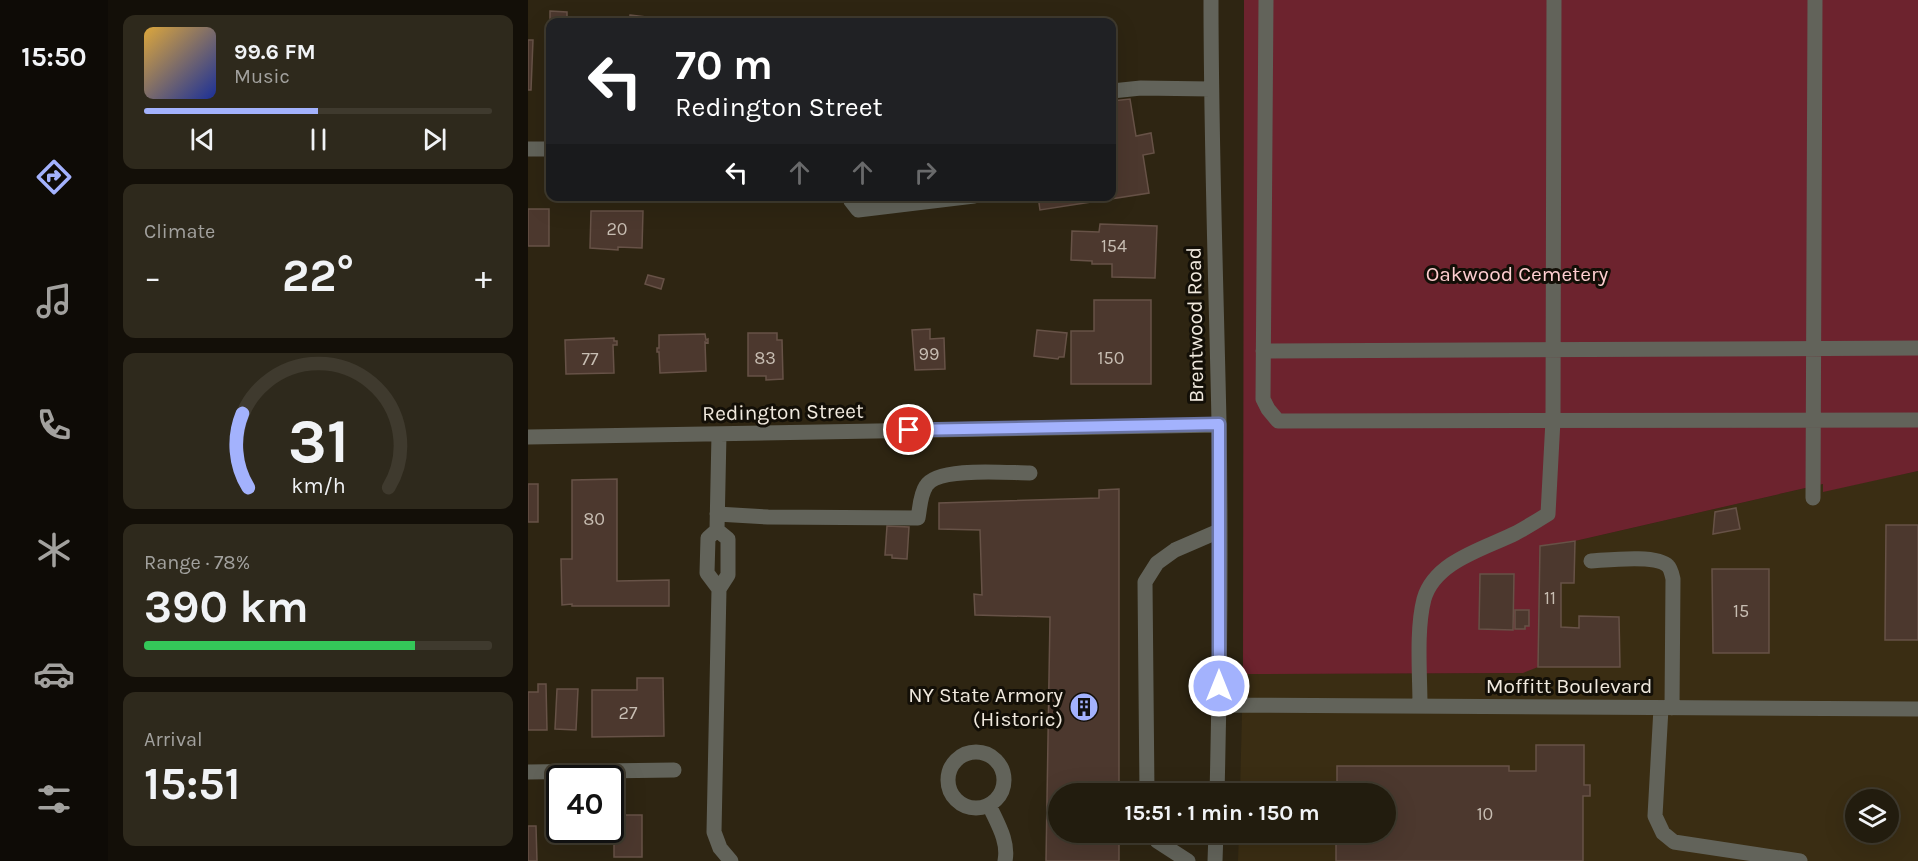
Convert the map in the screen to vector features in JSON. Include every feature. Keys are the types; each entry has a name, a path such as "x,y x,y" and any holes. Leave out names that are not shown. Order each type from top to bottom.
{"street":[{"name":"Brentwood Road","path":"1211,0 1219,424 1217,783"},
{"path":"1266,0 1263,399 1278,421 1918,420"},
{"path":"1420,706 1420,623 1429,588 1449,566 1516,533 1548,514 1553,420 1554,0"},
{"path":"1813,498 1815,0"},
{"path":"1116,91 1142,88 1211,89"},
{"path":"528,149 546,149"},
{"path":"851,201 858,210 933,201"},
{"path":"1263,351 1918,348"},
{"name":"Redington Street","path":"528,437 1219,424"},
{"path":"719,434 717,530 708,538 707,573 719,589 714,832 720,848 731,861"},
{"path":"717,514 768,517 918,518 926,485 934,478 961,472 1030,473"},
{"path":"1147,783 1145,582 1157,563 1175,550 1219,531"},
{"path":"1591,561 1650,559 1661,561 1670,567 1673,579 1667,708 1656,816 1663,833 1674,842 1800,861"},
{"name":"Moffitt Boulevard","path":"1219,705 1918,709"},
{"path":"528,772 674,770"},
{"path":"989,805 1003,835 1007,853 1005,861"},
{"path":"1160,843 1188,861"},
{"path":"1215,861 1216,843"}],"shaded area":[{"path":"1918,471 1918,861 1238,861 1239,843 1396,843 1396,783 1240,783 1243,674 1523,673 1539,612 1540,546 1575,541 1823,484 1824,491"}],"green space":[{"name":"Oakwood Cemetery","path":"1244,0 1918,0 1918,471 1823,492 1823,484 1575,541 1540,546 1538,667 1523,673 1243,674"}],"building":[{"path":"550,11 567,12 567,18 550,18"},
{"path":"630,15 646,17 646,18 630,18"},
{"path":"528,40 533,40 531,90 528,90"},
{"path":"1130,99 1136,136 1151,133 1154,153 1143,155 1149,193 1116,198 1116,101"},
{"path":"1039,201 1098,201 1040,210"},
{"path":"528,209 549,209 549,246 528,246"},
{"path":"591,211 643,211 642,248 618,247 618,250 590,248"},
{"path":"1100,224 1157,226 1155,278 1112,277 1112,264 1092,264 1092,261 1071,260 1072,231 1099,232"},
{"path":"648,275 664,279 661,289 645,284"},
{"path":"1094,300 1151,300 1151,384 1071,384 1071,331 1094,331"},
{"path":"930,329 930,339 944,338 945,369 915,370 912,330"},
{"path":"1037,330 1067,333 1064,357 1058,359 1034,356"},
{"path":"748,333 777,333 777,340 782,340 783,379 766,380 766,376 748,376"},
{"path":"705,334 706,340 708,339 708,343 705,342 706,371 660,373 659,352 657,352 659,335"},
{"path":"614,338 617,345 613,345 614,373 566,374 565,340"},
{"path":"617,479 617,581 669,580 669,606 562,605 561,559 572,559 572,480"},
{"path":"528,484 538,484 538,522 528,522"},
{"name":"NY State Armory (Historic)","path":"1119,489 1119,783 1048,783 1048,843 1119,843 1119,861 1046,861 1050,617 975,615 974,594 982,595 980,530 939,529 939,503 1099,498 1099,490"},
{"path":"1736,508 1740,529 1713,534 1715,512"},
{"path":"1886,525 1918,525 1918,640 1885,640"},
{"path":"887,526 909,527 907,559 885,555"},
{"path":"1575,541 1574,583 1561,583 1561,627 1579,628 1579,616 1619,617 1620,667 1538,667 1540,546"},
{"path":"1712,569 1769,569 1769,653 1713,653"},
{"path":"1480,574 1514,574 1513,630 1479,629"},
{"path":"1515,610 1529,610 1529,626 1525,626 1525,629 1515,629"},
{"path":"637,678 663,678 664,736 592,737 592,690 637,690"},
{"path":"538,684 546,684 547,730 528,730 528,692 538,692"},
{"path":"557,689 578,689 576,730 555,729"},
{"path":"1536,745 1584,745 1584,785 1590,785 1590,796 1583,796 1583,861 1336,861 1336,843 1396,843 1396,783 1337,783 1337,766 1509,766 1509,771 1536,771"},
{"path":"624,815 642,815 642,857 614,857 614,843 624,843"},
{"path":"528,826 536,826 537,861 528,861"}],"place":[{"name":"NY State Armory (Historic)","path":"1084,707"}],"route":[{"path":"909,430 1219,424 1219,686"}]}
